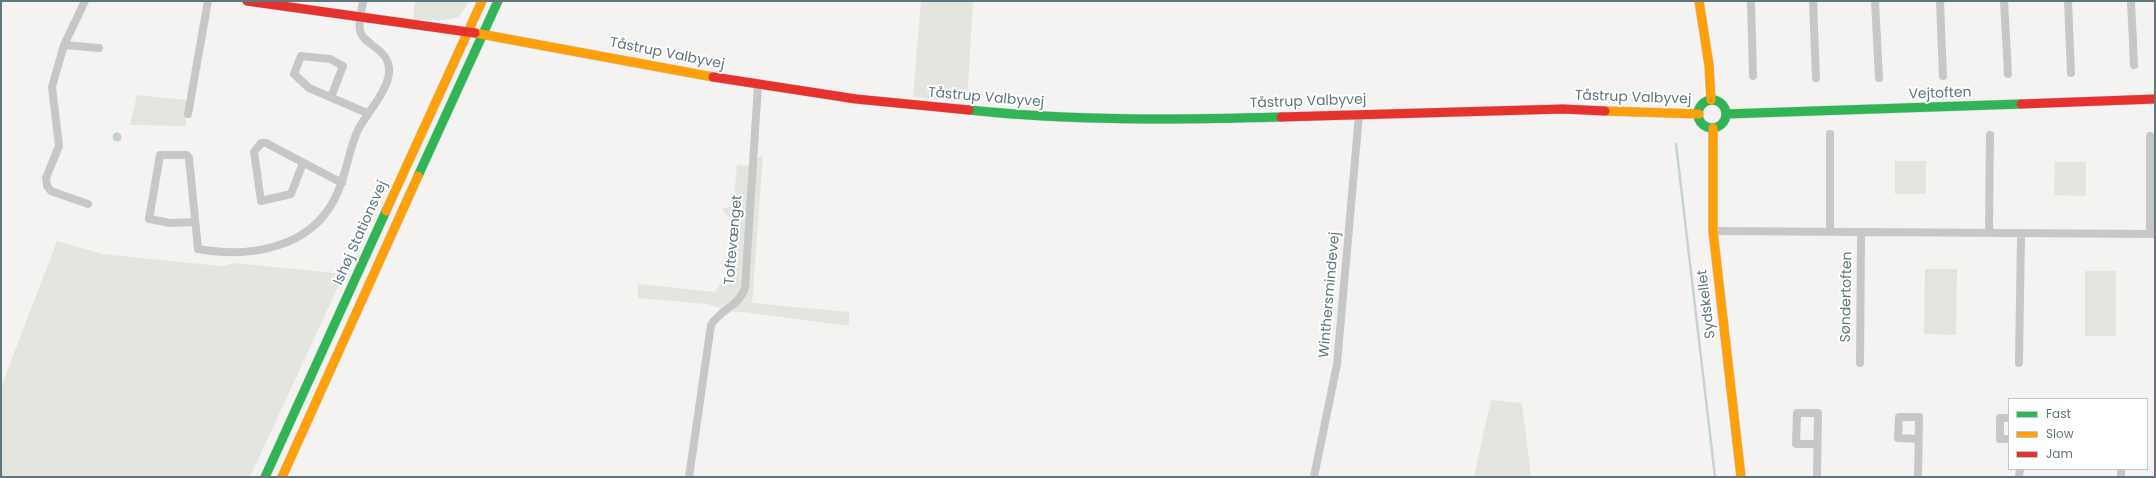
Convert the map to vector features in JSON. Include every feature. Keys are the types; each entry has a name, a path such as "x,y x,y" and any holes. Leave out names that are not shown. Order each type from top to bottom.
{"street":[{"path":"85,1 64,45 52,87 59,146 46,178 47,186 51,191 88,204"},
{"path":"188,114 208,1"},
{"name":"Tåstrup Valbyvej","path":"247,1 280,4 361,18 483,35 758,86 856,99 971,111 1106,120 1562,109 1699,114"},
{"path":"195,222 171,223 149,219 160,155 187,155 189,158 198,249 219,253 264,249 287,243 311,230 329,209 342,183 357,134 367,113 384,90 389,77 387,59 382,52 362,34 360,29 363,1"},
{"name":"Ishøj Stationsvej","path":"265,477 482,1"},
{"name":"Ishøj Stationsvej","path":"282,477 498,1"},
{"path":"1699,1 1709,65 1711,100"},
{"path":"1751,1 1753,76"},
{"path":"1814,1 1816,78"},
{"path":"1875,1 1879,78"},
{"path":"1940,1 1943,76"},
{"path":"2004,1 2008,74"},
{"path":"2068,1 2071,73"},
{"path":"2131,1 2134,65"},
{"path":"64,45 99,48"},
{"path":"331,97 343,66 330,59 301,56 294,74 309,88 367,113"},
{"name":"Toftevænget","path":"689,477 711,325 717,315 735,304 742,297 745,288 758,86"},
{"name":"Vejtoften","path":"1726,114 1828,112 2155,99"},
{"path":"1711,100 1722,104 1726,114 1724,122 1713,128 1704,125 1699,114 1701,106 1711,100"},
{"name":"Winthersmindevej","path":"1314,477 1337,364 1359,114"},
{"name":"Sydskellet","path":"1713,128 1713,231 1741,477"},
{"path":"1830,134 1830,232"},
{"path":"1990,135 1990,233"},
{"name":"Søndertoften","path":"1713,231 2152,234 2150,136"},
{"path":"303,163 291,194 261,201 254,152 256,146 261,143 266,143 342,183"},
{"name":"Søndertoften","path":"1860,363 1861,232"},
{"path":"2020,363 2021,233"},
{"path":"1817,444 1796,444 1797,413 1818,413 1817,477"},
{"path":"2008,418 2000,418 2000,439 2008,439"},
{"path":"1918,439 1918,477"}],"shaded area":[{"path":"415,1 469,1 459,17 445,20 413,20"},
{"path":"921,1 973,1 967,102 913,97"},
{"path":"137,95 187,100 186,126 130,125"},
{"path":"115,133 119,133 121,137 119,141 115,141 113,139 113,135"},
{"path":"763,154 752,303 849,312 849,326 744,312 734,312 707,304 638,298 638,284 715,292 730,269 732,222 722,209 733,206 737,165 749,166"},
{"path":"1895,161 1926,161 1926,194 1895,194"},
{"path":"2055,162 2086,162 2086,196 2054,195"},
{"path":"57,241 102,254 221,266 235,263 344,274 250,477 1,477 1,387"},
{"path":"1925,269 1957,269 1956,335 1924,334"},
{"path":"2085,271 2116,271 2116,336 2085,336"},
{"path":"1491,400 1522,403 1531,477 1474,477"}],"waterway":[{"path":"1676,144 1715,477"}],"traffic: fast":[{"path":"418,176 498,1"},
{"path":"1712,100 1722,104 1726,114 1722,124 1712,128 1702,124 1698,114 1702,104 1712,100"},
{"path":"1726,114 2021,104"},
{"path":"969,110 1008,114 1125,119 1281,117"},
{"path":"265,477 386,211"}],"traffic: slow":[{"path":"386,211 482,1"},
{"path":"1699,1 1709,65 1711,100"},
{"path":"475,33 713,77"},
{"path":"1605,111 1699,114"},
{"path":"1713,128 1713,231 1741,477"},
{"path":"282,477 418,176"}],"traffic: jam":[{"path":"247,1 475,33"},
{"path":"713,77 856,99 969,110"},
{"path":"2021,104 2155,99"},
{"path":"1281,117 1563,109 1605,111"}]}
